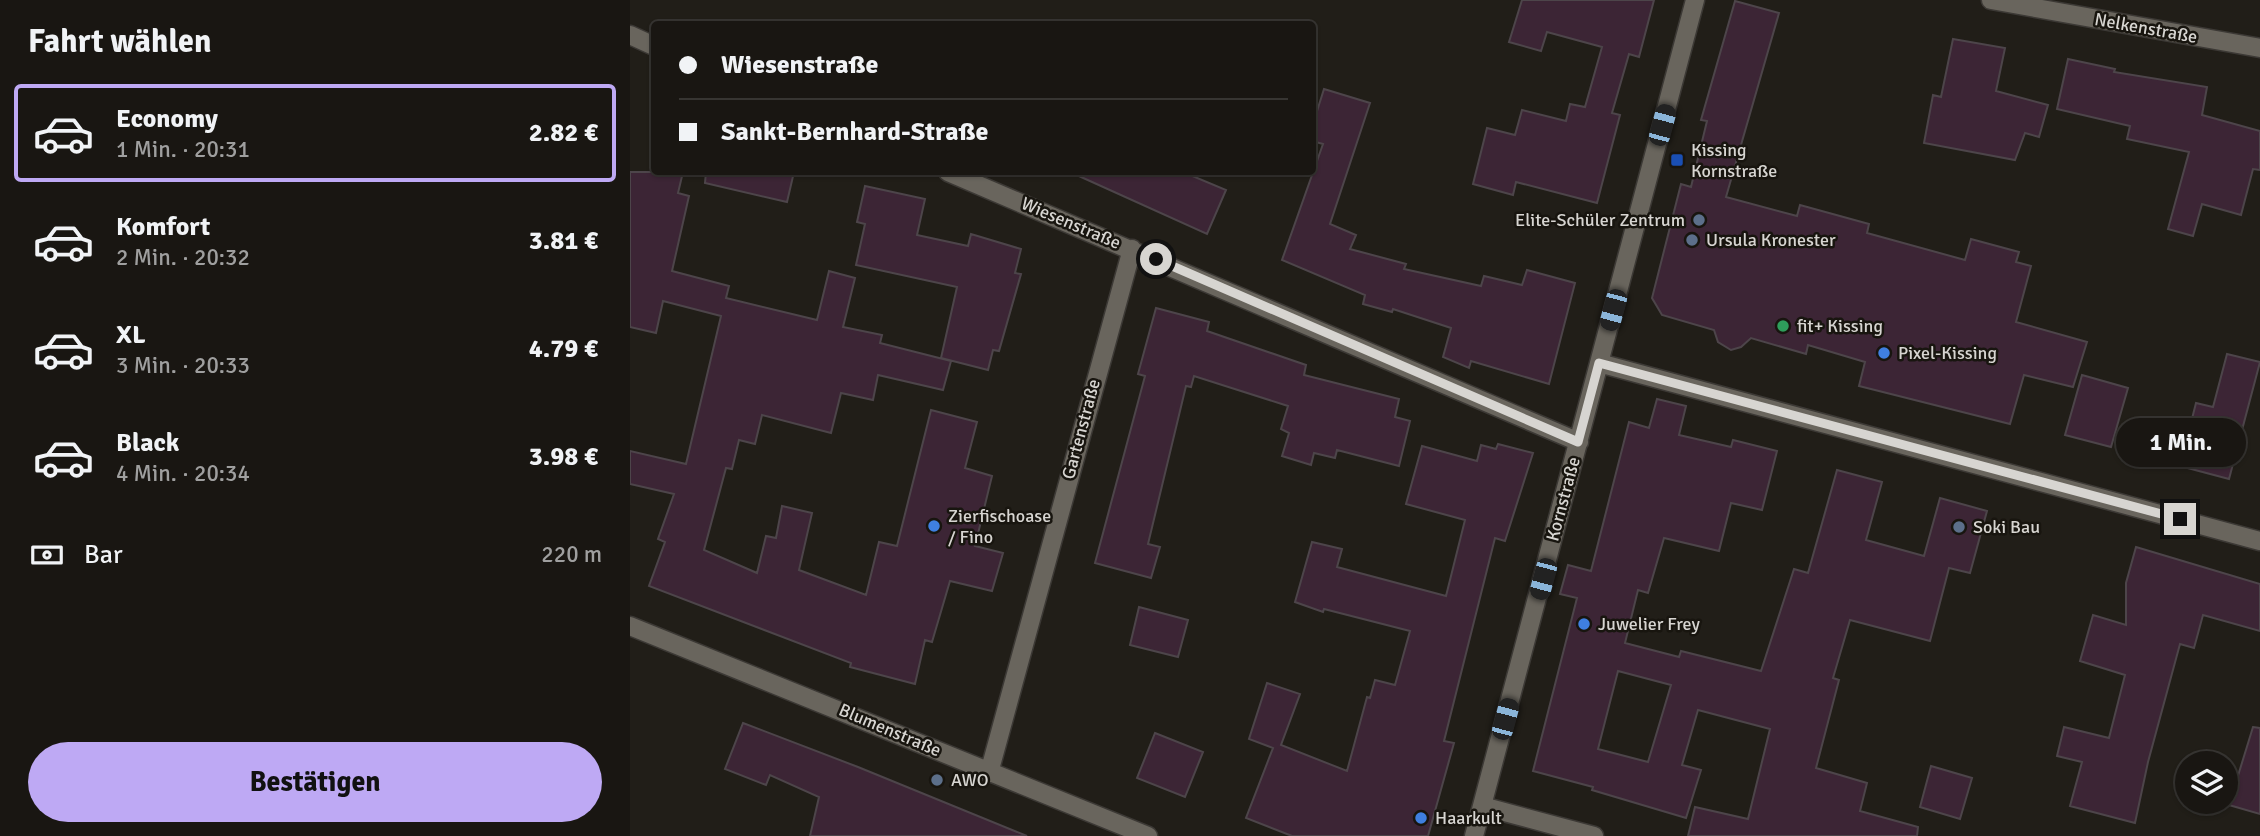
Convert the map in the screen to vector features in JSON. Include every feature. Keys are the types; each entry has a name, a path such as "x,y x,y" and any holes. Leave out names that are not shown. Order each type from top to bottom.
{"street":[{"name":"Kornstraße","path":"1474,836 1695,0"},
{"name":"Nelkenstraße","path":"1991,0 2260,48"},
{"path":"630,35 651,45"},
{"name":"Wiesenstraße","path":"955,175 1578,442"},
{"name":"Gartenstraße","path":"989,772 1132,249"},
{"path":"1599,363 2260,541"},
{"name":"Blumenstraße","path":"630,626 828,703 1148,836"},
{"path":"1482,806 1594,836"}],"building":[{"path":"1522,0 1654,0 1639,57 1629,54 1612,113 1620,115 1597,203 1516,182 1513,195 1473,184 1487,128 1515,135 1522,110 1566,121 1570,104 1585,107 1602,47 1547,32 1541,51 1509,42"},
{"path":"1735,1 1779,13 1726,197 1797,216 1800,205 1869,224 1867,233 1965,260 1971,239 2019,252 2016,262 2031,266 2016,322 2087,342 2073,387 2024,375 2010,424 1859,386 1865,362 1808,345 1806,354 1751,338 1741,347 1731,350 1718,342 1714,330 1662,315 1652,298 1681,184 1691,187 1707,121 1701,120"},
{"path":"1953,39 2005,48 1996,91 2048,105 2039,137 2025,133 2015,160 1924,143 1933,95 1941,97"},
{"path":"2068,59 2115,69 2114,72 2207,87 2202,115 2260,131 2260,170 2253,169 2241,215 2202,204 2193,236 2168,229 2189,152 2127,139 2130,126 2057,109"},
{"path":"1324,89 1370,103 1330,224 1356,235 1350,249 1406,264 1404,269 1481,286 1484,276 1522,285 1527,270 1575,283 1549,384 1471,361 1469,368 1443,357 1451,328 1393,309 1392,312 1363,304 1365,295 1282,260 1312,175 1316,175 1316,164 1323,144 1316,142 1316,114"},
{"path":"630,172 682,175 678,193 689,196 672,271 729,286 726,298 817,320 829,271 855,278 843,327 882,335 880,343 951,361 943,390 878,375 873,400 841,393 831,433 762,415 755,444 739,440 732,469 726,468 704,550 757,573 766,536 776,538 782,506 812,513 799,570 866,595 879,542 897,546 931,410 977,422 965,468 992,476 975,546 1003,553 992,591 950,581 932,642 925,640 915,684 850,667 851,663 649,586 665,542 658,539 674,494 630,484 630,451 686,464 721,316 663,301 656,333 630,327"},
{"path":"706,175 793,175 787,202 705,183"},
{"path":"1077,175 1190,175 1226,190 1207,234"},
{"path":"865,186 925,199 917,235 968,246 971,234 1021,249 1015,273 1021,274 999,351 993,350 988,370 941,358 957,287 856,265 865,224 857,222"},
{"path":"1156,308 1209,322 1207,331 1306,365 1304,375 1399,399 1395,417 1410,421 1399,466 1337,450 1335,458 1314,453 1311,465 1282,456 1289,433 1281,429 1288,406 1194,376 1191,387 1186,386 1148,544 1160,547 1151,578 1095,563 1145,376 1138,374"},
{"path":"2227,354 2260,362 2229,479 2180,466 2196,403 2213,407"},
{"path":"2082,375 2128,388 2111,447 2065,435"},
{"path":"1657,399 1686,406 1679,435 1731,447 1733,440 1777,451 1762,510 1731,503 1719,551 1664,538 1648,593 1638,590 1625,643 1679,657 1681,651 1761,671 1794,569 1808,573 1837,470 1882,482 1866,540 1924,556 1940,498 1987,511 1970,573 1949,568 1930,641 1850,620 1833,678 1839,680 1816,768 1867,783 1860,811 1918,827 1917,836 1688,836 1695,807 1748,819 1770,729 1698,710 1682,765 1701,770 1686,818 1592,790 1593,787 1533,771 1577,598 1560,594 1568,565 1591,571 1629,422 1649,428","holes":["1618,671 1671,685 1648,762 1598,749"]},
{"path":"1498,444 1533,453 1505,541 1495,538 1444,741 1454,743 1428,836 1292,836 1246,818 1273,748 1249,739 1267,683 1300,694 1281,745 1347,771 1367,697 1370,698 1375,680 1395,685 1410,631 1324,609 1323,612 1295,602 1312,542 1342,549 1337,567 1446,596 1465,520 1406,504 1422,446 1477,461 1481,445 1496,449"},
{"path":"2136,547 2260,584 2260,631 2203,615 2194,648 2180,644 2148,762 2135,823 2070,806 2082,762 2057,756 2064,727 2109,738 2125,675 2080,661 2093,615 2126,625 2126,583"},
{"path":"1139,607 1188,620 1178,657 1130,645"},
{"path":"743,723 1027,836 810,836 819,797 770,775 766,785 725,769"},
{"path":"2253,727 2260,728 2260,814 2238,808 2238,776"},
{"path":"1155,733 1203,752 1185,797 1137,778"},
{"path":"1931,766 1972,778 1960,819 1920,807"}],"place":[{"name":"Kissing Kornstraße","path":"1677,160"},
{"name":"Elite-Schüler Zentrum","path":"1699,220"},
{"name":"Ursula Kronester","path":"1692,240"},
{"name":"fit+ Kissing","path":"1783,326"},
{"name":"Pixel-Kissing","path":"1884,353"},
{"name":"Zierfischoase / Fino","path":"934,526"},
{"name":"Soki Bau","path":"1959,527"},
{"name":"Juwelier Frey","path":"1584,624"},
{"name":"AWO","path":"937,780"},
{"name":"Haarkult","path":"1421,818"}],"route":[{"path":"1156,259 1578,442 1599,363 2180,519"}]}
